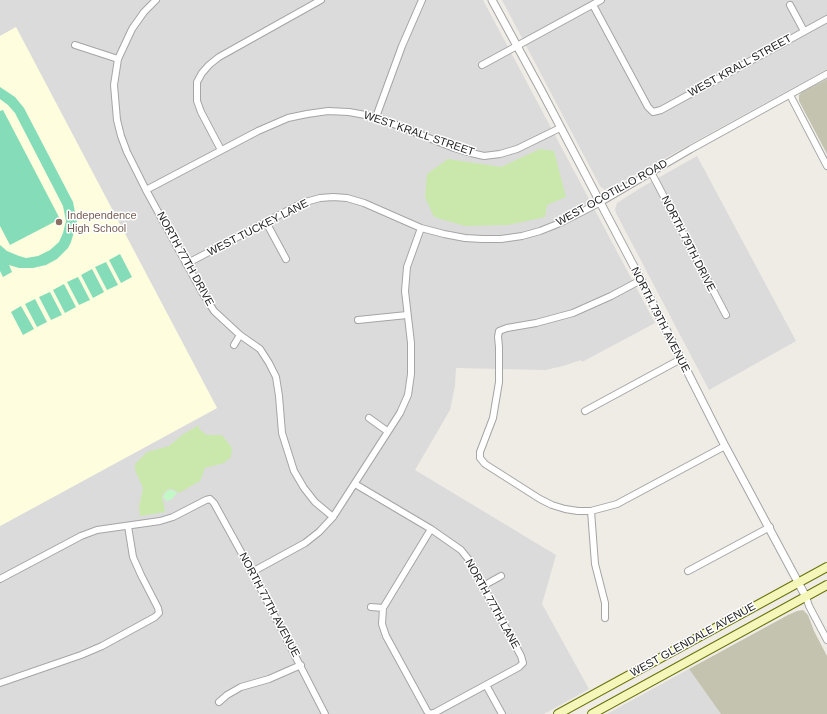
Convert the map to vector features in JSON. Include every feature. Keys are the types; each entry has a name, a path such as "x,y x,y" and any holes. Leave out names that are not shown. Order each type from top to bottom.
{"main road":[{"name":"WEST GLENDALE AVENUE","path":"558,714 827,567"},
{"name":"WEST GLENDALE AVENUE","path":"592,714 827,585"}],"street":[{"name":"NORTH 77TH DRIVE","path":"156,0 144,12 132,29 118,59 114,85 117,120 127,152 186,264 214,311 240,335 260,349 269,363 276,378 282,432 294,471 304,488 315,502 333,518"},
{"path":"221,150 201,112 197,101 197,82 202,73 219,57 306,10 321,0"},
{"path":"376,117 402,46 422,0"},
{"name":"NORTH 79TH AVENUE","path":"492,0 641,280 725,446 799,582 809,606 827,640"},
{"path":"482,65 601,0"},
{"name":"WEST KRALL STREET","path":"593,5 648,107 653,112 661,110 827,19"},
{"path":"790,5 804,31"},
{"path":"75,45 118,59"},
{"name":"WEST OCOTILLO ROAD","path":"421,228 444,234 482,240 522,236 560,223 599,203 691,149 827,74"},
{"path":"790,95 827,166"},
{"name":"WEST KRALL STREET","path":"146,190 274,123 288,118 328,111 350,112 376,117 454,148 484,156 500,154 517,149 560,128"},
{"name":"NORTH 79TH DRIVE","path":"651,172 726,315"},
{"name":"WEST TUCKEY LANE","path":"186,264 302,203 320,198 347,198 364,203 421,228"},
{"path":"266,222 286,259"},
{"path":"252,572 304,543 319,532 333,518 400,413 408,395 412,374 411,343 405,291 407,267 421,228"},
{"path":"641,280 573,314 499,331 498,338 500,363 498,388 493,418 480,452 480,458 485,464 552,505 571,510 591,510 617,504 725,446"},
{"path":"358,320 407,315"},
{"path":"234,345 240,335"},
{"path":"585,411 681,359"},
{"path":"369,418 388,431"},
{"name":"NORTH 77TH LANE","path":"355,484 431,529 460,550 469,560 521,656 522,663 519,667 486,685"},
{"name":"NORTH 77TH AVENUE","path":"128,526 160,521 210,499 214,503 252,572 325,714"},
{"path":"591,510 595,564 605,603 605,618"},
{"path":"0,579 81,536 96,530 128,526 133,557 159,613 155,617 102,646 81,655 0,683"},
{"path":"688,571 770,527"},
{"path":"431,529 383,608 382,624 386,636 430,714 486,685 502,714"},
{"path":"483,586 501,576"},
{"path":"371,607 383,608"},
{"path":"219,702 226,695 241,687 269,679 301,665"}],"shaded area":[{"path":"0,0 483,0 655,323 582,362 581,360 545,370 456,368 455,386 450,410 415,470 556,555 542,604 589,689 544,714 0,714 0,526 217,408 16,28 0,36"},
{"path":"502,0 827,0 827,69 605,190 600,186"},
{"name":"Independence High School","path":"16,27 217,408 0,526 0,36"},
{"path":"827,79 827,154 799,101 799,95"},
{"path":"697,156 796,341 709,390 615,209 617,203"},
{"path":"803,610 808,615 814,631 827,656 827,714 721,714 689,669 788,615"},
{"path":"689,669 721,714 607,714"}],"green space":[{"path":"0,87 15,97 24,108 73,202 77,222 68,248 57,259 46,265 33,268 19,268 9,265 12,272 3,277 0,271 0,245 7,251 19,256 26,258 38,256 50,250 59,242 66,221 63,206 15,113 0,99"},
{"path":"3,110 60,219 10,245 0,226 0,111"},
{"path":"540,149 554,151 566,197 547,205 545,217 508,225 465,226 434,217 425,197 427,174 448,159 501,167"},
{"path":"120,254 132,277 121,283 109,260"},
{"path":"106,262 118,285 107,290 95,267"},
{"path":"92,269 104,292 93,298 81,275"},
{"path":"78,277 90,300 79,305 67,282"},
{"path":"64,284 76,307 65,313 53,290"},
{"path":"50,292 62,315 51,320 39,297"},
{"path":"35,299 47,322 37,327 25,304"},
{"path":"21,306 34,329 23,335 11,312"},
{"path":"199,425 199,429 207,435 222,435 232,448 231,457 224,463 205,468 200,481 179,493 173,489 168,489 162,495 165,512 140,516 139,507 143,488 135,470 135,464 147,452 169,446 182,435"},
{"path":"169,490 177,493 172,499 167,501 163,497"}],"place":[{"name":"Independence High School","path":"59,222"}]}
